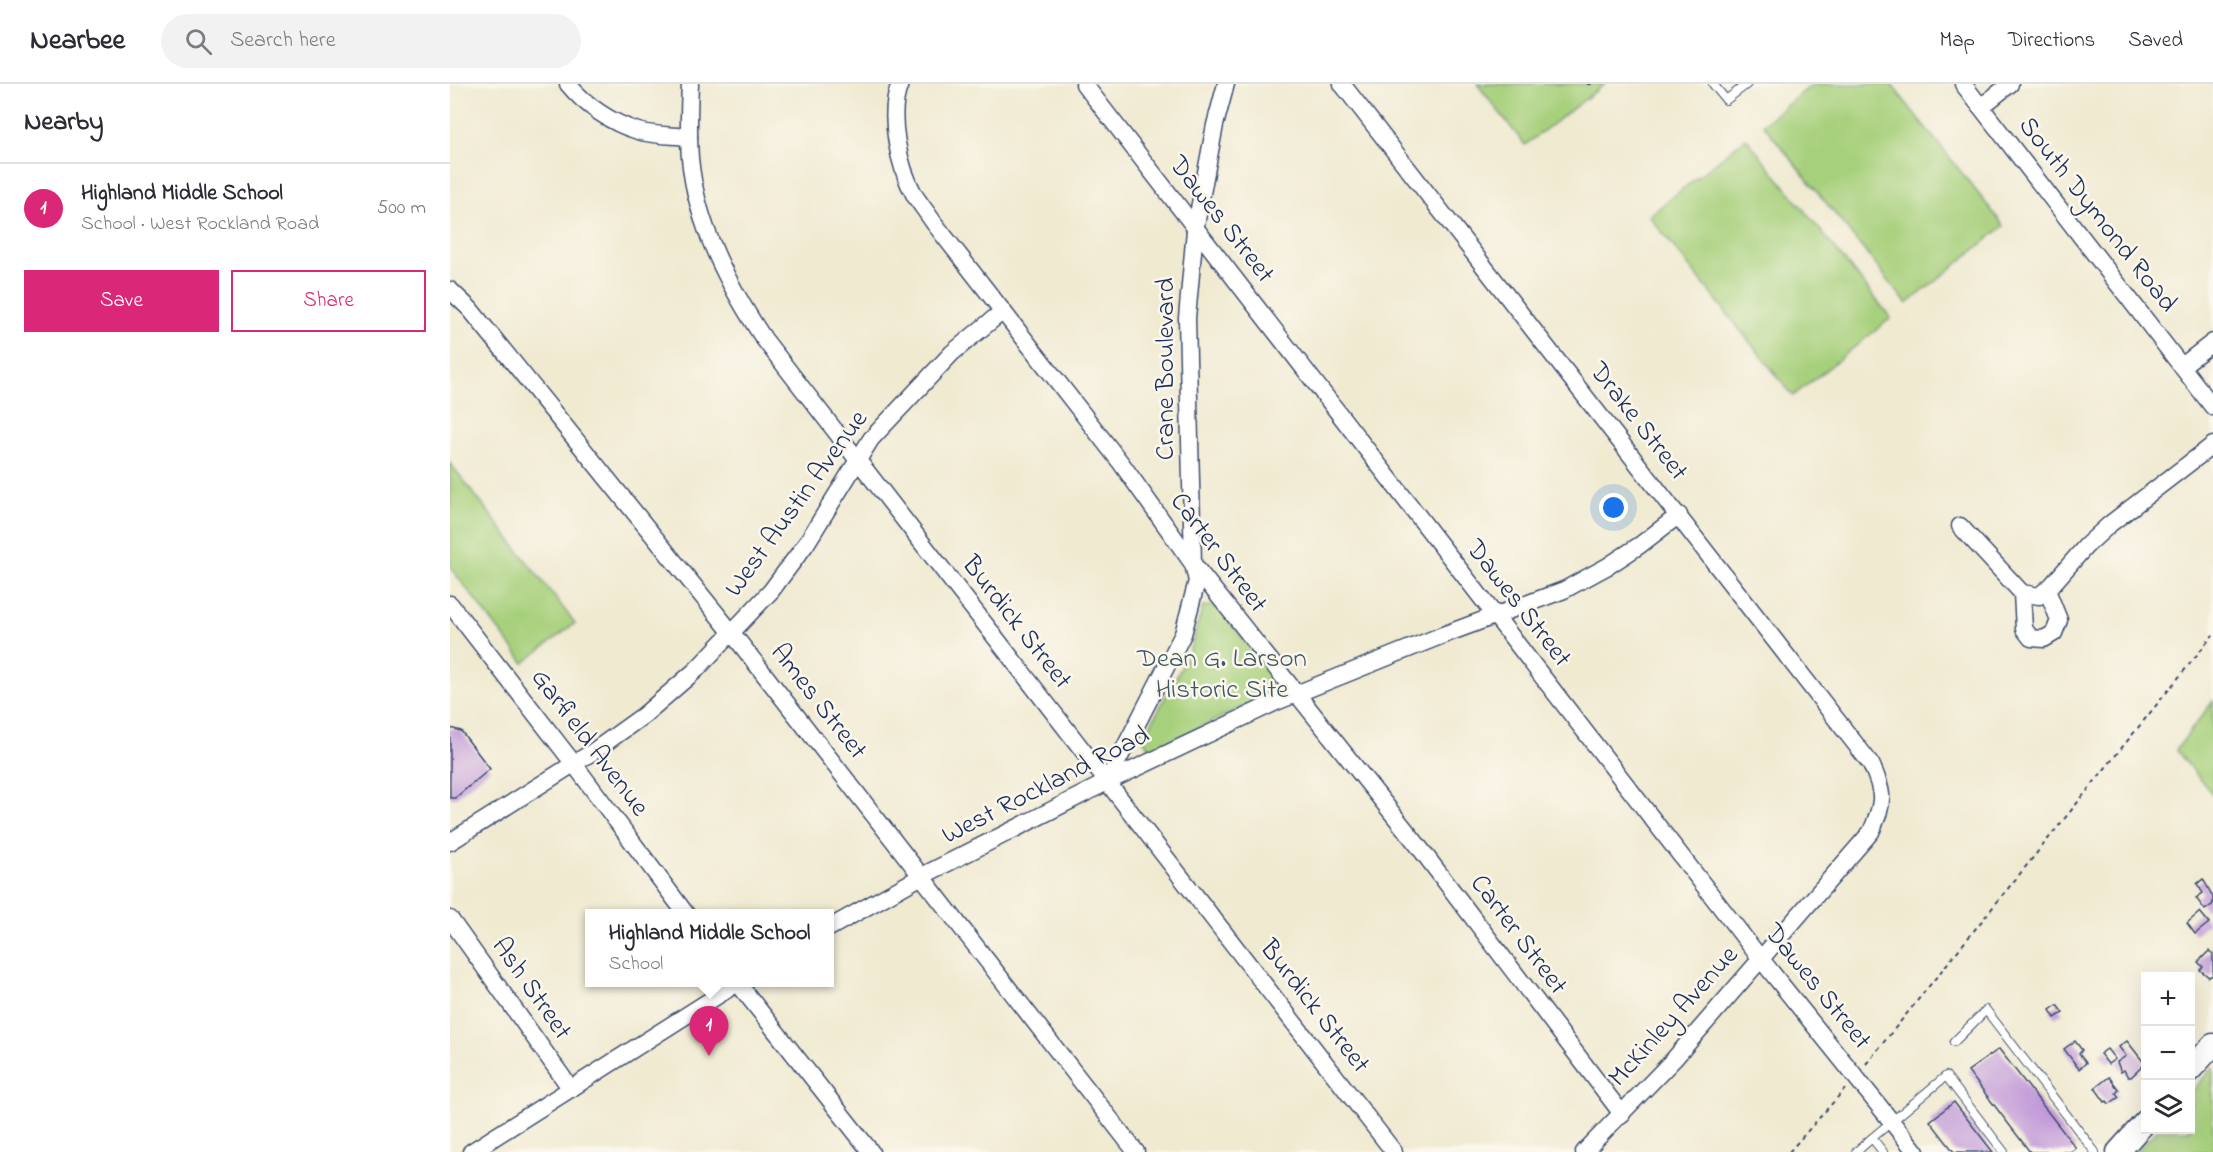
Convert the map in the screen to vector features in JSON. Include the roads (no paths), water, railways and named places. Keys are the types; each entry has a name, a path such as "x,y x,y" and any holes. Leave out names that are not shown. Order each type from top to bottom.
{"main road":[{"path":"2195,1065 2213,1045"},
{"path":"2118,1152 2141,1126"}],"street":[{"path":"568,84 579,98 609,119 639,131 690,137"},
{"name":"Burdick Street","path":"690,84 690,159 697,193 708,232 723,271 745,311 764,339 1394,1152"},
{"name":"Carter Street","path":"900,84 895,114 896,140 904,172 911,188 934,223 1121,464 1193,564 1296,696 1416,843 1622,1114"},
{"name":"Dawes Street","path":"1084,84 1760,958 1916,1152"},
{"name":"Crane Boulevard","path":"1107,782 1183,634 1197,581 1193,564 1187,318 1196,230 1215,125 1226,84"},
{"name":"Drake Street","path":"1342,84 1871,764 1879,780 1882,798"},
{"name":"South Dymond Road","path":"1963,84 2213,407"},
{"path":"1981,106 2010,84"},
{"name":"Ames Street","path":"450,290 470,309 732,633 1136,1152"},
{"name":"West Austin Avenue","path":"450,842 574,764 644,715 696,670 771,591 806,544 872,439 952,353 1003,311"},
{"path":"2182,366 2213,342"},
{"path":"1960,526 2022,593 2039,597 2102,531 2213,445"},
{"name":"West Rockland Road","path":"834,925 922,876 1107,782 1276,702 1296,696 1443,635 1564,590 1640,545 1679,515"},
{"path":"2022,593 2024,630 2031,638 2044,639 2054,633 2059,620 2047,590"},
{"name":"Garfield Avenue","path":"450,604 682,909"},
{"name":"McKinley Avenue","path":"1584,1152 1674,1059 1870,832 1881,811 1882,798"},
{"name":"Ash Street","path":"450,919 571,1089"},
{"path":"471,1152 732,987"},
{"path":"741,987 871,1152"}],"lane":[{"path":"1713,84 1726,100 1747,84"},
{"path":"1954,1042 1986,1010 2095,1152"},
{"path":"1856,1152 1946,1076 2004,1152"},
{"path":"1872,1138 1883,1152"}],"place":[{"name":"Highland Middle School","path":"709,1056"}],"park label":[{"name":"Dean G. Larson Historic Site","path":"1222,674"}]}
